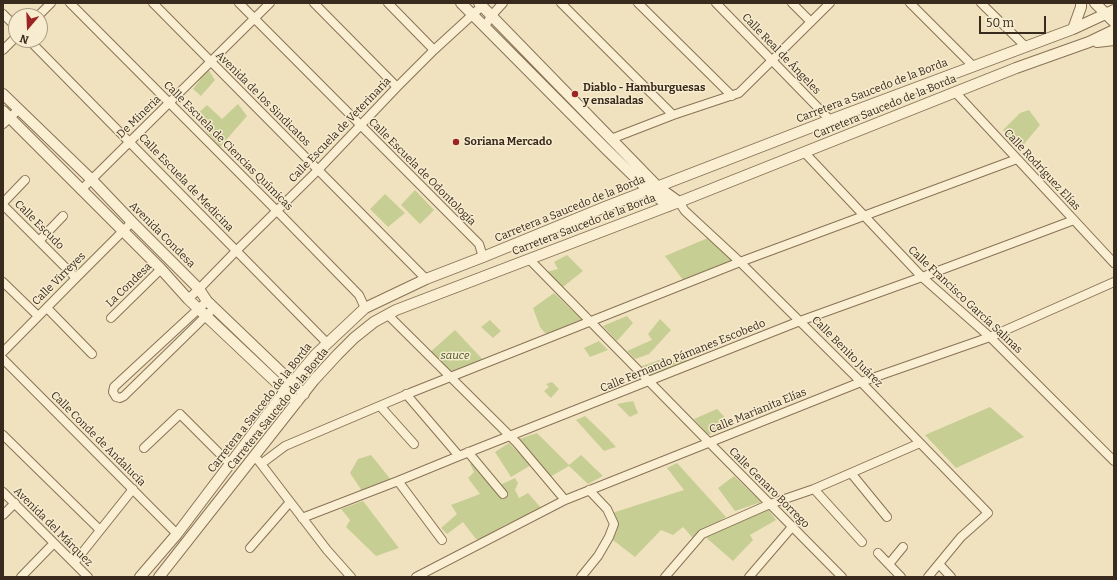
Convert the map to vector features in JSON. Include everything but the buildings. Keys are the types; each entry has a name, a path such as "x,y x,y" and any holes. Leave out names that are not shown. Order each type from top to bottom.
{"street":[{"name":"Calle Escuela de Ciencias Químicas","path":"70,3 359,295 365,308"},
{"name":"Avenida de los Sindicatos","path":"153,3 426,279"},
{"name":"Calle Escuela de Odontología","path":"239,3 479,244 483,257"},
{"name":"De Mineria","path":"81,190 270,3"},
{"path":"314,3 397,87"},
{"path":"388,3 434,50"},
{"path":"461,3 606,150 653,189 679,202"},
{"path":"484,26 503,3"},
{"path":"560,3 673,115"},
{"path":"638,3 732,96"},
{"name":"Calle Real de Ángeles","path":"716,3 830,120"},
{"path":"792,3 811,22"},
{"path":"611,139 673,115 739,94 830,3"},
{"path":"910,3 973,66"},
{"path":"981,3 1025,46"},
{"path":"1073,29 1081,3"},
{"path":"1095,3 1110,12 1114,22"},
{"path":"481,4 611,139 669,206"},
{"name":"Calle Escuela de Veterinaria","path":"188,299 318,170 434,50 473,14 481,4"},
{"name":"Carretera a Saucedo de la Borda","path":"140,577 177,534 285,391 327,343 365,308 426,279 605,207 830,120 1073,29 1110,12"},
{"name":"Carretera Saucedo de la Borda","path":"160,577 258,460 297,402 314,380 354,338 374,322 396,310 669,206 1029,63 1089,42 1114,30"},
{"path":"1089,42 1114,40"},
{"name":"Calle Escuela de Medicina","path":"37,48 327,343"},
{"name":"Calle Rodríguez Elías","path":"955,92 1114,263"},
{"name":"Avenida Condesa","path":"3,94 92,180 199,289 210,304 304,394"},
{"path":"18,110 5,118 123,231 161,269 188,299 297,402"},
{"name":"Calle Francisco García Salinas","path":"804,152 922,277 990,337 1114,461"},
{"path":"351,577 302,518 258,460 285,446 406,394 740,262 1017,160"},
{"path":"3,204 25,180"},
{"name":"Calle Benito Juárez","path":"679,202 685,211 740,262 862,382 988,513 961,537 939,564"},
{"name":"Calle Escudo","path":"3,204 76,278"},
{"name":"Calle Benito Juárez","path":"669,206 685,211"},
{"path":"39,241 63,216"},
{"name":"Calle Fernando Pámanes Escobedo","path":"302,518 800,321 1074,220"},
{"name":"Calle Virreyes","path":"3,352 132,222"},
{"name":"Calle Genaro Borrego","path":"529,259 842,577"},
{"name":"La Condesa","path":"112,318 161,269"},
{"path":"3,282 38,316"},
{"name":"Calle Marianita Elías","path":"416,577 565,500 862,382 990,337 1114,282"},
{"path":"202,312 182,324 114,387 113,392 116,397 120,398 124,396 190,331 202,312 210,304"},
{"path":"46,308 92,354"},
{"path":"388,315 517,443 565,500"},
{"path":"182,324 190,331"},
{"path":"146,357 154,366"},
{"name":"Calle Conde de Andalucía","path":"3,359 177,534"},
{"path":"406,394 459,456"},
{"path":"380,406 414,444"},
{"path":"144,448 180,414 230,464"},
{"path":"3,435 100,530"},
{"path":"665,577 702,534 770,504 851,473 920,443"},
{"path":"468,452 503,494"},
{"path":"851,473 887,517"},
{"path":"398,481 442,540"},
{"path":"814,488 862,542"},
{"path":"74,563 133,490"},
{"path":"582,577 598,556 609,537 614,524 607,509 589,490"},
{"name":"Avenida del Márquez","path":"3,492 88,577"},
{"path":"250,548 290,502"},
{"path":"3,515 15,503"},
{"path":"749,577 792,526"},
{"path":"21,577 54,543"},
{"path":"889,564 903,547"},
{"path":"878,553 902,577"},
{"path":"928,577 939,564 951,577"},
{"path":"149,566 160,577"}],"green space":[{"path":"208,69 215,80 201,96 193,89"},
{"path":"238,104 247,116 220,147 194,117 207,105 222,119"},
{"path":"1029,110 1040,125 1019,150 1003,130 1020,113"},
{"path":"415,190 434,210 420,224 401,205"},
{"path":"385,194 405,213 388,227 370,209"},
{"path":"708,238 735,264 686,284 665,256"},
{"path":"567,255 583,271 559,290 543,273 558,269 554,262"},
{"path":"554,293 582,320 551,334 545,333 540,327 533,308"},
{"path":"627,316 633,323 617,341 603,326"},
{"path":"660,319 671,330 649,354 635,359 627,351 652,340 648,334"},
{"path":"490,320 501,331 493,338 481,327"},
{"name":"sauce","path":"455,330 486,363 450,377 428,354"},
{"path":"599,341 608,350 590,357 584,348"},
{"path":"682,356 691,364 648,381 642,366 665,358 672,362"},
{"path":"552,382 559,389 551,398 544,391 549,387 546,384"},
{"path":"633,401 638,413 630,417 617,404"},
{"path":"990,407 1024,437 956,468 925,435"},
{"path":"717,409 732,425 708,435 694,419"},
{"path":"585,416 616,447 604,451 576,420"},
{"path":"537,433 569,465 581,455 603,476 588,484 569,466 550,477 519,439"},
{"path":"509,443 531,465 511,477 495,452"},
{"path":"371,455 392,481 362,491 350,473 358,459"},
{"path":"473,462 500,485 515,478 518,483 515,490 519,498 528,493 542,509 505,525 481,539 476,539 463,522 447,534 441,528 457,514 451,505 480,494 468,478 474,472 470,464"},
{"path":"677,463 726,517 693,538 683,527 673,535 661,530 635,557 609,537 616,522 609,514 684,490 667,468"},
{"path":"734,476 761,502 735,511 718,488"},
{"path":"363,501 399,548 376,556 346,527 350,520 341,509"},
{"path":"766,506 776,520 750,535 753,540 733,561 702,534"}],"place":[{"name":"Diablo - Hamburguesas y ensaladas","path":"575,94"},
{"name":"Soriana Mercado","path":"456,142"}]}
